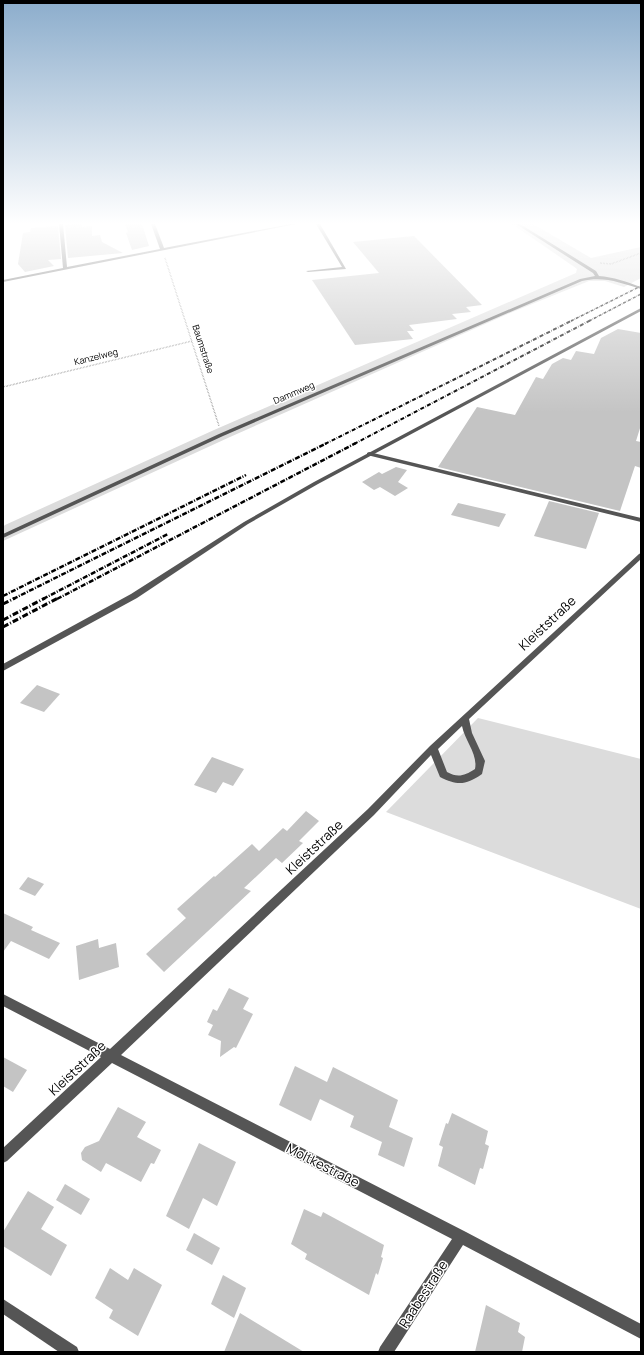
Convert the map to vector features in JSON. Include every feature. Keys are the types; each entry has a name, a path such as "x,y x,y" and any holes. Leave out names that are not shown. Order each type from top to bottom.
{"street":[{"name":"Dammweg","path":"3,536 221,434 563,287"},
{"path":"3,668 134,596 246,523 369,454 641,309"},
{"path":"369,454 641,520"},
{"name":"Kleiststraße","path":"3,1157 371,812 433,748 641,555"},
{"path":"433,748 443,774 455,781 468,779 479,771 480,761 468,734 465,719"},
{"name":"Moltkestraße","path":"3,1000 641,1332"},
{"name":"Raabestraße","path":"385,1352 461,1237"},
{"path":"3,1306 72,1352"}],"path":[{"name":"Baumstraße","path":"174,287 221,434"},
{"name":"Kanzelweg","path":"3,387 192,341"}],"shaded area":[{"path":"543,287 574,287 510,313 230,437 3,541 3,527 5,525 214,430"},
{"path":"478,718 641,759 641,909 386,812"}],"building":[{"path":"317,287 464,287 482,305 466,307 471,312 452,314 457,319 409,325 414,331 407,331 413,339 355,345"},
{"path":"618,329 641,333 641,425 636,441 641,442 641,468 635,466 620,511 438,467 477,407 515,415 536,377 543,379 552,364 563,358 571,360 576,351 594,354 601,338"},
{"path":"396,467 407,470 398,482 408,488 395,496 380,487 374,490 362,482 379,472 382,474"},
{"path":"549,501 599,513 586,549 534,536"},
{"path":"458,503 506,514 499,527 451,515"},
{"path":"37,685 60,694 44,712 20,703"},
{"path":"212,757 244,769 233,786 223,782 216,793 194,785"},
{"path":"306,811 319,821 299,841 303,843 282,863 276,858 244,888 251,891 164,972 146,954 186,918 177,909 252,844 259,851 283,828 287,831"},
{"path":"28,877 44,884 35,896 19,889"},
{"path":"3,913 33,927 31,930 60,943 49,959 11,941 3,952"},
{"path":"98,939 99,948 116,943 119,967 79,980 76,946"},
{"path":"229,988 249,998 243,1009 253,1014 236,1048 234,1047 220,1057 221,1041 208,1035 213,1025 207,1022 213,1009 217,1011"},
{"path":"3,1057 27,1070 13,1092 3,1086"},
{"path":"295,1066 327,1082 333,1067 398,1100 389,1127 413,1138 404,1167 378,1155 382,1142 350,1127 354,1116 320,1099 311,1121 279,1105"},
{"path":"118,1107 146,1122 137,1137 161,1150 154,1164 151,1163 141,1182 106,1163 101,1172 82,1160 81,1153 85,1147 99,1141"},
{"path":"452,1113 488,1131 485,1144 489,1146 483,1169 480,1168 475,1185 438,1166 443,1147 439,1145 446,1123 448,1124"},
{"path":"199,1143 236,1162 217,1206 203,1198 189,1229 166,1216"},
{"path":"65,1184 90,1199 81,1215 56,1200"},
{"path":"28,1191 54,1207 41,1229 67,1245 51,1276 3,1246 3,1232"},
{"path":"304,1209 321,1217 323,1212 384,1245 381,1257 383,1258 378,1275 376,1273 369,1295 305,1259 307,1254 291,1244"},
{"path":"194,1233 220,1248 212,1265 186,1250"},
{"path":"110,1268 128,1280 134,1268 162,1285 138,1336 109,1318 113,1310 95,1298"},
{"path":"223,1275 246,1288 234,1318 211,1304"},
{"path":"486,1305 520,1323 518,1332 525,1337 522,1352 475,1352"},
{"path":"240,1313 304,1352 224,1352"}],"railway":[{"path":"327,443 639,287"},
{"path":"589,321 641,294"},
{"path":"354,444 591,320"},
{"path":"13,599 327,443"},
{"path":"57,599 356,443"},
{"path":"3,596 246,475"},
{"path":"43,599 168,534"},
{"path":"3,620 45,598"},
{"path":"3,627 58,598"},
{"path":"3,604 13,599"}]}
